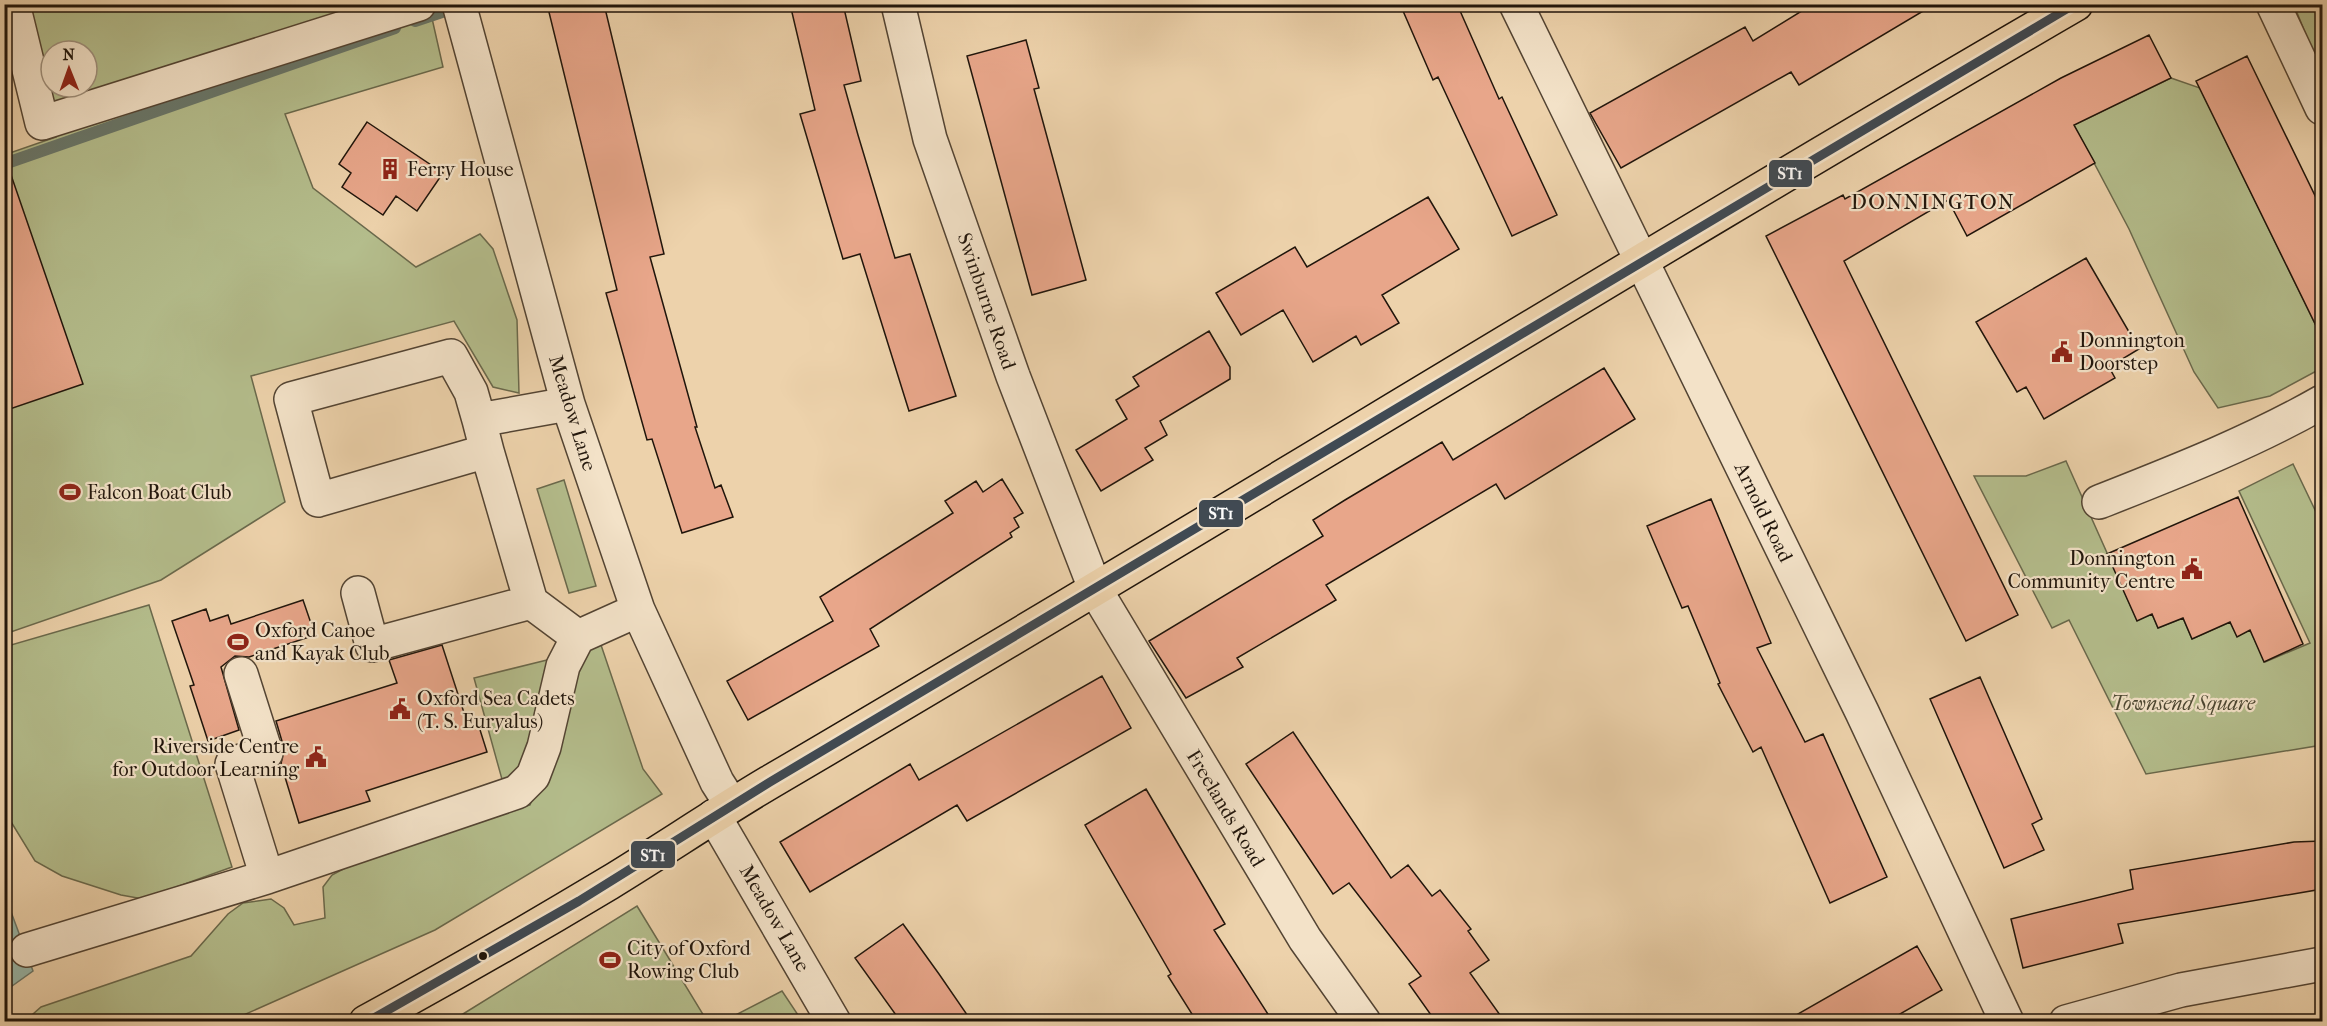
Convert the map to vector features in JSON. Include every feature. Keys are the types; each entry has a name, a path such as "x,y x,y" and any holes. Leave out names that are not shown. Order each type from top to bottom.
{"main road":[{"path":"366,1022 470,966 722,810 1095,591 1830,147 2076,4"}],"street":[{"path":"13,4 42,123 419,4"},
{"name":"Meadow Lane","path":"459,4 568,404 638,610 717,782 722,810 834,1022"},
{"name":"Swinburne Road","path":"898,4 930,139 1012,376 1095,591"},
{"name":"Arnold Road","path":"1516,4 1862,712 2007,1022"},
{"path":"2274,4 2322,108"},
{"path":"568,404 483,436 318,500 291,399 451,356 471,392 483,436 531,602 578,637"},
{"path":"2099,502 2246,440 2322,402"},
{"name":"Freelands Road","path":"1095,591 1305,939 1364,1022"},
{"path":"358,593 372,645 531,602"},
{"path":"27,950 253,881 517,792 533,776 544,747 563,666 578,637 638,610"},
{"path":"241,674 266,753 232,764 253,881"},
{"path":"2066,1022 2181,990 2322,964"}],"green space":[{"path":"22,5 429,5 443,67 285,114 313,188 416,267 480,234 493,249 517,320 519,393 493,387 454,321 251,376 285,502 161,580 5,634 4,155 56,137 46,99 99,99 99,39 39,39 39,71"},
{"path":"2294,5 2322,5 2322,75"},
{"path":"2171,78 2200,88 2322,338 2322,368 2270,396 2218,408 2194,372 2129,229 2074,125"},
{"name":"Townsend Square","path":"2066,461 2137,620 2152,614 2158,628 2183,618 2192,639 2230,622 2237,636 2250,630 2265,662 2310,643 2239,491 2293,464 2316,512 2322,509 2322,745 2146,774 2069,620 2052,628 1974,476 2026,476"},
{"path":"564,480 596,586 569,593 537,489"},
{"path":"149,605 232,867 143,899 121,895 62,876 35,861 5,812 4,647"},
{"path":"600,642 643,769 662,794 435,930 230,1021 24,1022 41,1007 191,956 228,914 243,903 271,899 284,908 294,925 325,918 323,887 332,875 360,860 530,805 554,742 575,658"},
{"path":"555,658 530,759 503,783 474,678"},
{"name":"City of Oxford Rowing Club","path":"637,906 707,1021 449,1021 463,1014"},
{"name":"City of Oxford Rowing Club","path":"782,991 802,1021 724,1021"}],"shaded area":[{"path":"4,893 33,971 5,991 4,991"}],"building":[{"path":"547,4 604,4 664,254 650,257 697,427 695,427 715,488 721,485 733,517 682,533 652,439 647,440 606,293 617,290"},
{"path":"790,4 843,4 861,81 844,85 858,135 895,258 910,254 956,396 909,411 860,254 843,259 800,114 815,110"},
{"path":"1400,4 1457,4 1499,99 1502,97 1557,215 1512,236 1438,77 1433,80"},
{"path":"1813,4 1935,4 1799,85 1791,72 1621,168 1590,113 1745,27 1753,41"},
{"path":"2149,35 2171,78 2074,125 2095,163 1967,236 1948,200 1844,261 2018,615 1966,641 1766,236 1843,195 1845,199 2061,78"},
{"path":"1026,40 1039,88 1034,89 1086,280 1032,295 967,56"},
{"path":"2247,56 2322,210 2322,338 2196,81"},
{"name":"Ferry House","path":"367,122 443,173 417,211 396,196 383,215 342,187 351,173 339,164"},
{"path":"10,172 83,384 4,411 4,173"},
{"path":"1428,197 1459,249 1382,295 1399,323 1361,345 1356,336 1313,362 1283,310 1241,335 1216,293 1295,247 1307,267"},
{"path":"2086,258 2139,349 2109,367 2115,378 2044,419 2026,387 2017,392 1976,322"},
{"path":"1209,331 1230,367 1230,379 1160,421 1167,435 1145,448 1153,460 1101,491 1076,450 1127,419 1116,400 1139,386 1133,377"},
{"path":"1604,368 1635,419 1505,499 1496,484 1326,585 1336,600 1237,658 1243,667 1186,698 1149,641 1323,536 1313,520 1345,500 1442,442 1453,460"},
{"path":"1002,479 1023,513 1014,518 1019,527 1010,533 1012,537 870,629 879,646 748,720 727,681 833,621 820,597 953,513 945,501 976,481 983,492"},
{"name":"Donnington Community Centre","path":"2238,497 2303,644 2264,662 2250,630 2237,637 2230,622 2192,639 2183,618 2158,628 2152,614 2137,621 2107,554"},
{"path":"1711,499 1771,643 1757,648 1805,742 1823,734 1887,877 1830,903 1761,747 1753,752 1718,684 1720,683 1688,606 1682,608 1647,526"},
{"path":"303,600 315,635 249,657 235,656 221,667 239,730 208,741 190,686 194,685 172,621 206,609 210,621 228,615 231,624"},
{"name":"Oxford Sea Cadets (T. S. Euryalus)","path":"442,645 466,719 476,717 487,752 366,791 370,801 299,823 281,764 284,748 276,721 397,683 389,660"},
{"path":"1102,676 1131,728 967,821 957,805 810,892 780,842 910,764 919,780"},
{"path":"1980,677 2042,819 2032,824 2044,850 2004,868 1930,699"},
{"path":"1293,732 1391,878 1408,865 1432,896 1440,890 1471,929 1468,931 1489,960 1470,973 1505,1022 1436,1022 1409,984 1421,976 1349,883 1333,894 1246,764"},
{"path":"1146,789 1225,924 1214,930 1273,1022 1197,1022 1168,976 1171,974 1085,825"},
{"path":"2322,841 2322,889 2118,924 2123,943 2023,968 2011,919 2133,889 2130,870 2294,842"},
{"path":"903,924 972,1022 901,1022 855,958"},
{"path":"1917,946 1942,990 1886,1022 1784,1022"}],"waterway":[{"path":"415,21 442,12"},
{"path":"4,164 395,28"}],"transit line":[{"name":"ST1","path":"367,1022 579,901 770,782 2075,4"}],"place":[{"name":"Ferry House","path":"390,169"},
{"name":"Donnington Doorstep","path":"2062,352"},
{"name":"Falcon Boat Club","path":"70,492"},
{"name":"Donnington Community Centre","path":"2192,569"},
{"name":"Oxford Canoe and Kayak Club","path":"238,642"},
{"name":"Oxford Sea Cadets (T. S. Euryalus)","path":"400,709"},
{"name":"Riverside Centre for Outdoor Learning","path":"316,757"},
{"name":"City of Oxford Rowing Club","path":"610,960"}],"district":[{"name":"DONNINGTON","path":"1933,202"}]}
